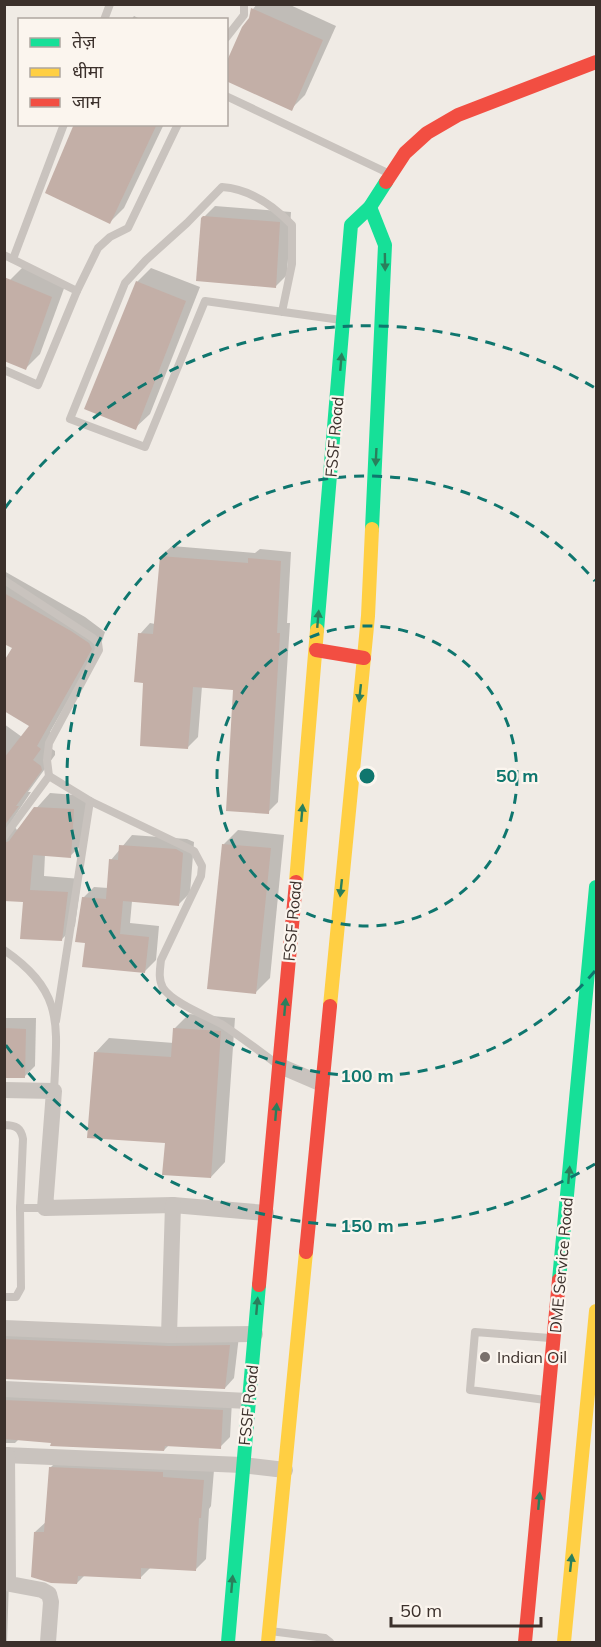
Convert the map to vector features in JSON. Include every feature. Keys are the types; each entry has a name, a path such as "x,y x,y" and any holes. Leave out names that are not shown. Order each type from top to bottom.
{"main road":[{"name":"FSSF Road","path":"228,1642 242,1465 280,1066 351,225 370,207 405,153 427,133 458,115 597,62"},
{"path":"269,1637 368,616 386,275 385,244 370,207"},
{"path":"316,650 364,658"},
{"name":"DME Service Road","path":"525,1642 597,887"},
{"path":"564,1642 597,1311"}],"street":[{"path":"280,1066 322,1084"},
{"path":"4,1090 54,1091 45,1208 174,1205 266,1213"},
{"path":"170,1335 174,1205"},
{"path":"4,1328 170,1335 255,1334"},
{"path":"4,1389 248,1401"},
{"path":"48,1642 51,1602 49,1594 42,1590 10,1584 8,1578 6,1455 242,1465 285,1470"}],"lane":[{"path":"228,35 243,15 244,4"},
{"path":"228,97 390,174"},
{"path":"63,126 9,257 77,291"},
{"path":"4,370 38,385 77,291 98,248 111,237 128,228 177,126"},
{"path":"282,312 292,264 292,225 277,210 258,198 239,188 222,187 125,283 70,419 145,447 205,301 282,312 344,320"},
{"path":"4,580 98,643 99,650 49,743 47,760 49,776 4,837"},
{"path":"49,776 90,801 194,851 202,866 201,876 161,960 160,982 173,997 225,1027 280,1066"},
{"path":"54,1091 56,1021 90,801"},
{"path":"4,950 30,971 42,985 52,1002 56,1021"},
{"path":"4,1125 17,1127 23,1139 20,1208 21,1288 16,1297 4,1297"},
{"path":"20,1208 45,1208"},
{"path":"548,1400 470,1390 475,1332 554,1338"},
{"path":"269,1637 325,1638 330,1642"}],"building":[{"path":"251,8 323,40 292,111 228,82 228,58 242,27 249,18"},
{"path":"73,126 156,126 110,224 45,193"},
{"path":"203,216 280,222 276,288 196,281"},
{"path":"4,277 52,297 26,370 4,361"},
{"path":"136,281 186,301 136,430 84,409"},
{"path":"160,556 248,563 248,558 281,561 277,633 280,633 269,814 226,811 233,690 193,687 188,749 140,746 143,683 134,682 138,633 153,634"},
{"path":"4,593 71,631 89,643 92,649 37,746 41,749 33,760 41,766 42,770 4,826 4,758 29,726 4,711 4,661 12,648 4,644"},
{"path":"34,807 74,809 71,858 33,855 30,890 68,892 62,941 20,939 23,902 4,901 4,843 9,841"},
{"path":"222,844 271,848 256,994 207,989"},
{"path":"119,845 176,849 183,853 179,906 123,901 120,934 149,937 145,973 82,967 85,943 75,942 82,897 106,899 109,859 118,860"},
{"path":"4,1028 26,1029 25,1078 4,1078"},
{"path":"173,1028 221,1031 211,1178 162,1175 165,1143 87,1138 94,1052 171,1057"},
{"path":"4,1339 169,1346 230,1345 225,1389 4,1379"},
{"path":"4,1400 223,1410 221,1449 165,1446 164,1451 50,1446 51,1443 4,1439"},
{"path":"49,1467 163,1472 163,1477 204,1480 196,1571 141,1568 141,1579 78,1576 77,1584 51,1583 31,1577 34,1532 44,1532"}],"traffic: fast":[{"path":"317,630 351,225 370,207 386,182"},
{"path":"370,207 385,245 372,529"},
{"path":"559,1280 596,887"},
{"path":"228,1642 259,1285"}],"traffic: slow":[{"path":"330,1006 368,616 372,529"},
{"path":"296,882 317,630"},
{"path":"268,1642 306,1252"},
{"path":"564,1642 596,1311"}],"traffic: jam":[{"path":"386,182 405,153 427,133 458,115 596,62"},
{"path":"316,650 364,658"},
{"path":"259,1285 296,882"},
{"path":"306,1252 330,1006"},
{"path":"525,1642 559,1280"}],"place":[{"name":"Indian Oil","path":"485,1357"}]}
